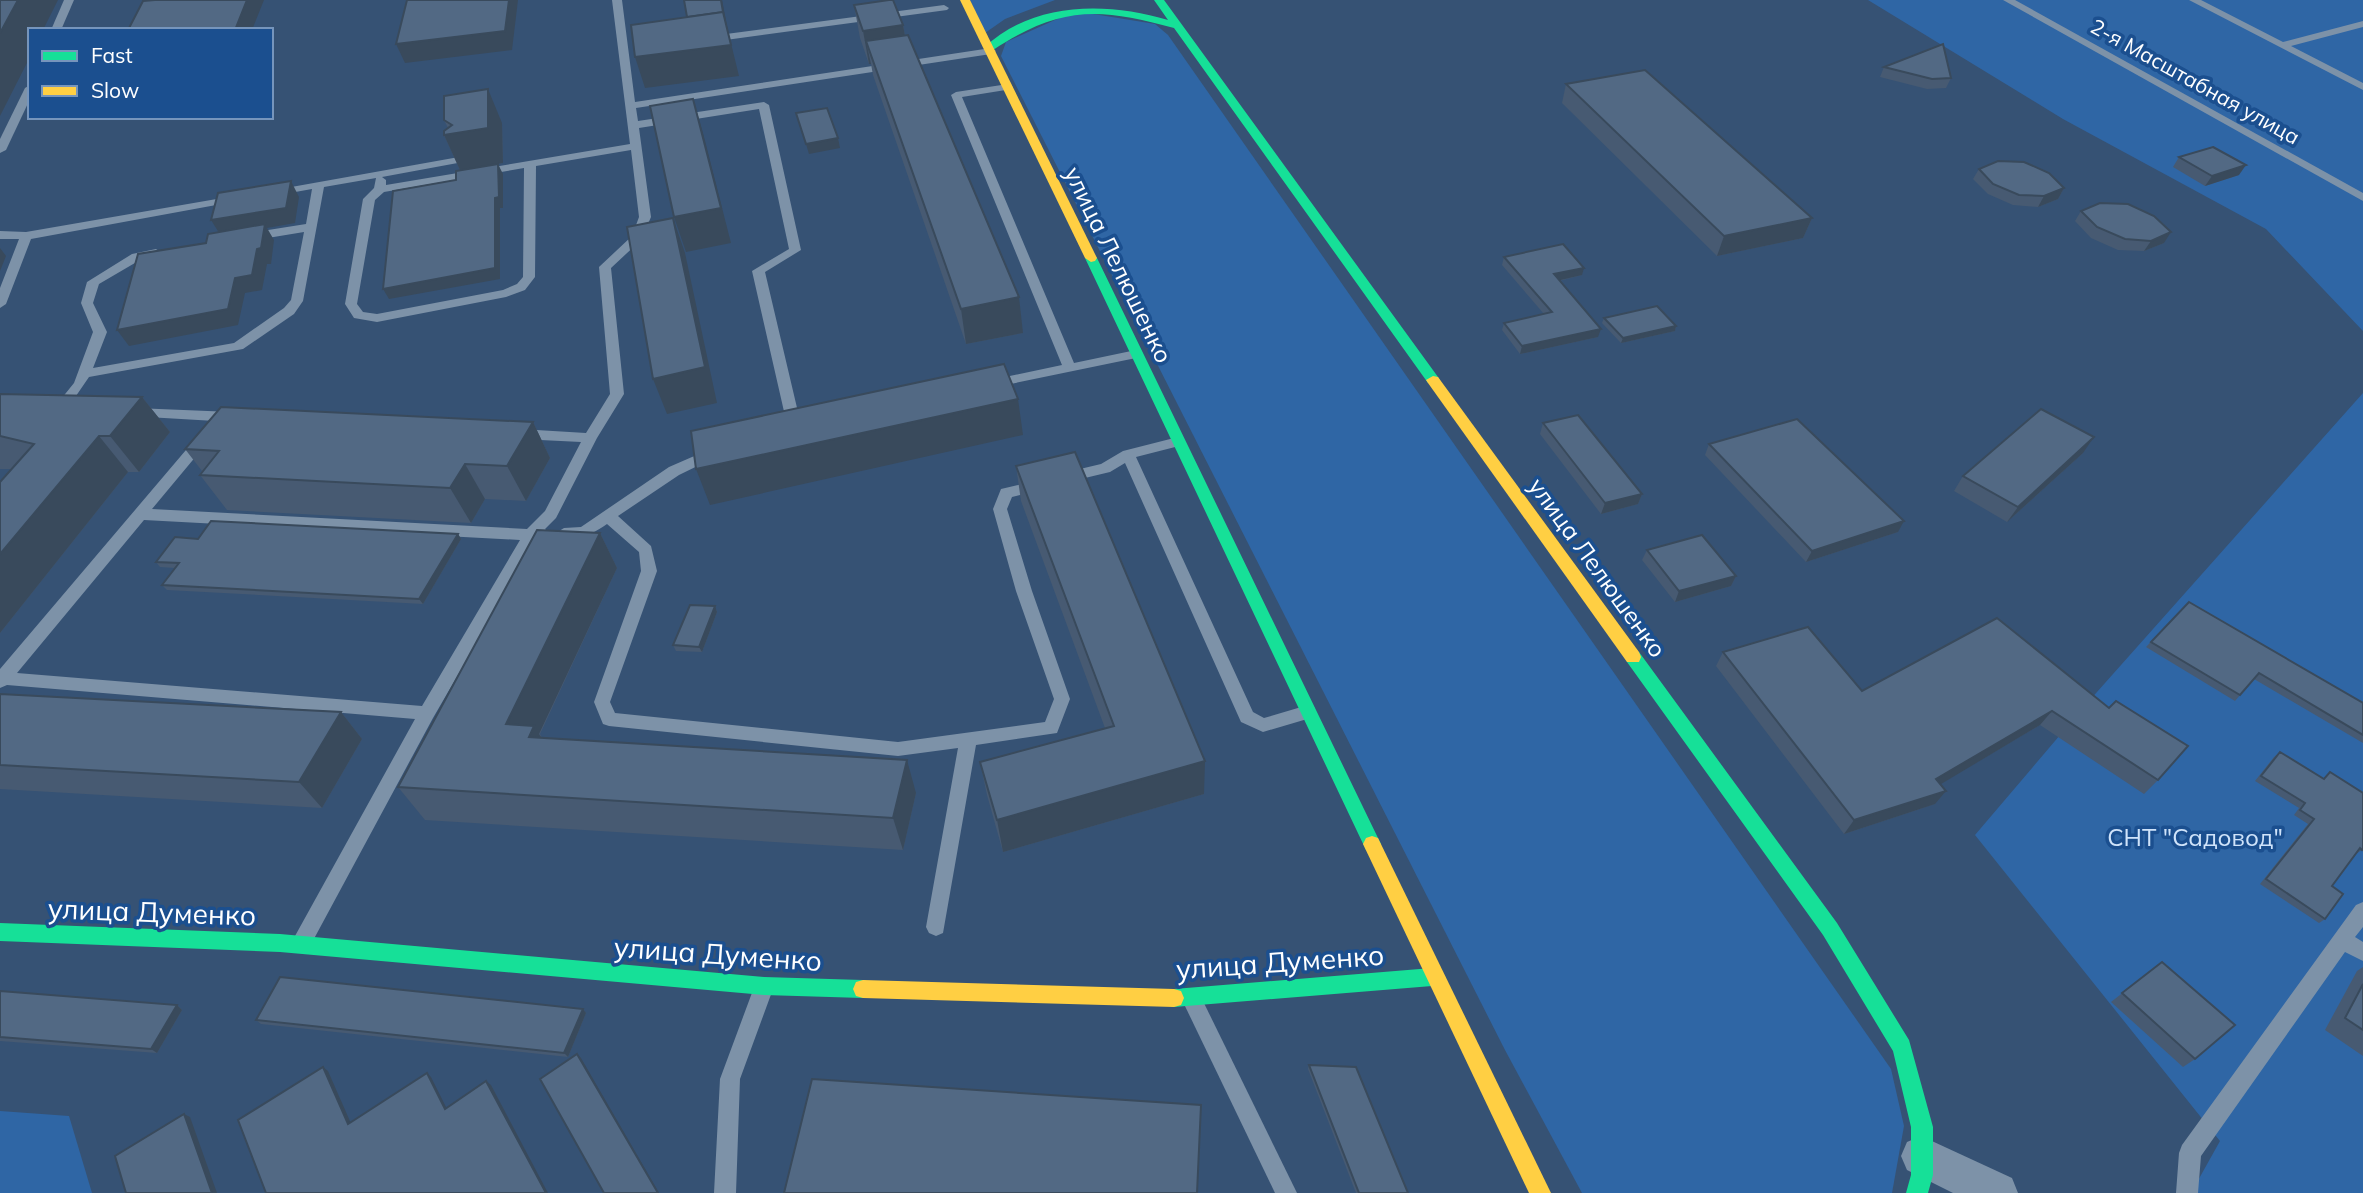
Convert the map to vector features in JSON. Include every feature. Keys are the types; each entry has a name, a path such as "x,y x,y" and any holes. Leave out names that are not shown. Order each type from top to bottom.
{"street":[{"name":"улица Лелюшенко","path":"965,0 1307,712 1363,821 1432,976 1539,1193"},
{"name":"улица Лелюшенко","path":"1159,0 1830,929 1902,1047 1922,1128 1919,1174"},
{"path":"990,50 1008,31 1031,19 1057,11 1090,6 1135,9 1175,25"},
{"name":"улица Думенко","path":"0,932 300,945 764,986 1191,999 1432,976"},
{"path":"1919,1174 1997,1193"}],"lane":[{"path":"57,28 69,0"},
{"path":"300,945 428,713 531,535 551,514 590,438 617,394 605,267 637,237 645,217 635,125 621,51 617,0"},
{"name":"2-я Масштабная улица","path":"2008,0 2363,198"},
{"path":"2194,0 2363,87"},
{"path":"702,40 944,8"},
{"path":"2284,45 2363,24"},
{"path":"621,51 635,49"},
{"path":"631,106 990,50"},
{"path":"1008,87 956,95 1069,367"},
{"path":"0,150 28,92"},
{"path":"635,125 764,105 795,250 758,271 801,427 777,433"},
{"path":"530,164 529,277 526,282 506,293 377,318 359,315 351,304 369,199 380,189 530,164 638,146"},
{"path":"0,235 26,236 459,160"},
{"path":"380,189 381,174"},
{"path":"84,374 230,349 245,342 294,306 319,184"},
{"path":"233,240 311,227"},
{"path":"0,304 26,236"},
{"path":"60,409 80,384 100,332 87,303 93,282 136,257 169,251"},
{"path":"982,386 1136,354"},
{"path":"127,412 249,418"},
{"path":"1,679 222,417"},
{"path":"499,433 590,438"},
{"path":"608,516 646,550 649,571 602,702 609,719 898,749 968,741 1051,728 1062,699 1024,591 1000,509 1006,493 1105,468 1128,454 1178,442"},
{"path":"140,514 531,535 584,532 674,471 727,446"},
{"path":"1128,454 1247,717 1263,725 1307,712"},
{"path":"1,679 428,713"},
{"path":"936,927 968,741"},
{"path":"2188,1193 2190,1153 2363,911"},
{"path":"2344,941 2363,952"},
{"path":"725,1193 730,1079 764,986"},
{"path":"1191,999 1286,1193"}],"green space":[{"path":"970,0 1055,0 1005,19 985,33"},
{"path":"1868,0 2363,0 2363,331 2266,229 2063,119"},
{"path":"1075,11 1155,24 1168,35 1891,1069 1904,1126 1892,1193 1582,1193 1505,1050 1001,56 1006,42"},
{"name":"СНТ \"Садовод\"","path":"2363,393 2363,1193 2191,1193 2220,1141 1975,835 2089,701"},
{"path":"0,1111 69,1116 92,1193 0,1193"}],"building":[{"path":"0,0 18,0 0,33"},
{"path":"247,0 236,28 129,28 143,1"},
{"path":"407,0 509,0 505,31 396,44"},
{"path":"684,0 721,0 723,12 687,17"},
{"path":"893,0 903,25 863,31 854,5"},
{"path":"723,12 731,45 635,57 631,25"},
{"path":"908,35 1019,297 961,309 866,41"},
{"path":"1943,44 1951,78 1932,79 1884,67"},
{"path":"1645,70 1812,218 1724,236 1566,84"},
{"path":"488,89 488,128 444,135 444,131 452,125 444,120 444,96"},
{"path":"693,99 721,208 674,217 650,106"},
{"path":"827,108 838,138 806,144 796,113"},
{"path":"2213,147 2246,165 2212,176 2179,157"},
{"path":"1998,161 2024,162 2049,173 2064,188 2044,196 2019,195 1993,184 1979,169"},
{"path":"498,164 495,268 383,289 393,191 456,180 456,171"},
{"path":"291,181 286,208 211,220 218,193"},
{"path":"2100,203 2128,204 2154,216 2171,232 2151,241 2125,239 2097,227 2081,211"},
{"path":"673,218 705,367 653,379 627,227"},
{"path":"265,224 252,275 235,278 228,309 117,330 138,254 206,243 208,234"},
{"path":"1563,244 1584,268 1554,274 1601,329 1522,346 1504,323 1552,312 1504,257"},
{"path":"1657,306 1676,326 1623,338 1604,318"},
{"path":"1004,364 1018,399 696,469 691,431"},
{"path":"0,394 142,397 110,436 99,436 0,554 0,482 34,444 0,436"},
{"path":"221,407 533,422 507,466 465,464 450,488 200,475 219,451 185,449"},
{"path":"2041,409 2094,437 2018,507 1963,476"},
{"path":"1578,415 1642,494 1605,503 1543,423"},
{"path":"1797,419 1904,521 1812,551 1709,444"},
{"path":"1075,452 1205,761 997,820 980,762 1114,726 1016,466"},
{"path":"211,521 458,534 419,599 162,585 179,563 156,562 175,537 198,539"},
{"path":"537,530 600,533 506,724 534,726 529,737 907,760 893,818 398,787"},
{"path":"1702,535 1736,576 1679,591 1647,550"},
{"path":"2189,602 2363,703 2363,735 2259,673 2240,695 2151,642"},
{"path":"690,605 715,606 699,647 673,645"},
{"path":"1997,618 2109,708 2116,701 2188,746 2158,780 2052,711 1936,779 1946,791 1854,820 1723,652 1808,627 1862,691"},
{"path":"0,694 341,712 299,782 0,765"},
{"path":"2280,752 2324,779 2330,772 2363,793 2363,849 2360,848 2332,886 2343,894 2325,919 2266,879 2314,819 2300,810 2305,803 2261,776"},
{"path":"2162,962 2235,1025 2195,1059 2122,993"},
{"path":"280,977 583,1009 564,1053 256,1020"},
{"path":"2363,984 2363,1030 2345,1018"},
{"path":"0,991 177,1005 151,1049 0,1037"},
{"path":"577,1054 658,1193 604,1193 540,1079"},
{"path":"1309,1065 1356,1067 1408,1193 1359,1193"},
{"path":"323,1067 348,1124 427,1073 445,1109 486,1081 546,1193 266,1193 238,1120"},
{"path":"812,1079 1201,1105 1197,1193 784,1193"},
{"path":"184,1114 212,1193 126,1193 115,1156"}],"traffic: fast":[{"path":"1159,0 1433,380"},
{"path":"989,48 1034,22 1078,11 1125,12 1175,25"},
{"path":"1091,258 1372,844"},
{"path":"1633,657 1830,929 1902,1047 1922,1127 1922,1175 1917,1193"},
{"path":"0,932 280,943 764,986 863,989"},
{"path":"1174,998 1432,977"}],"traffic: slow":[{"path":"965,0 1091,258"},
{"path":"1433,380 1633,657"},
{"path":"1372,844 1540,1193"},
{"path":"863,989 1174,998"}]}
